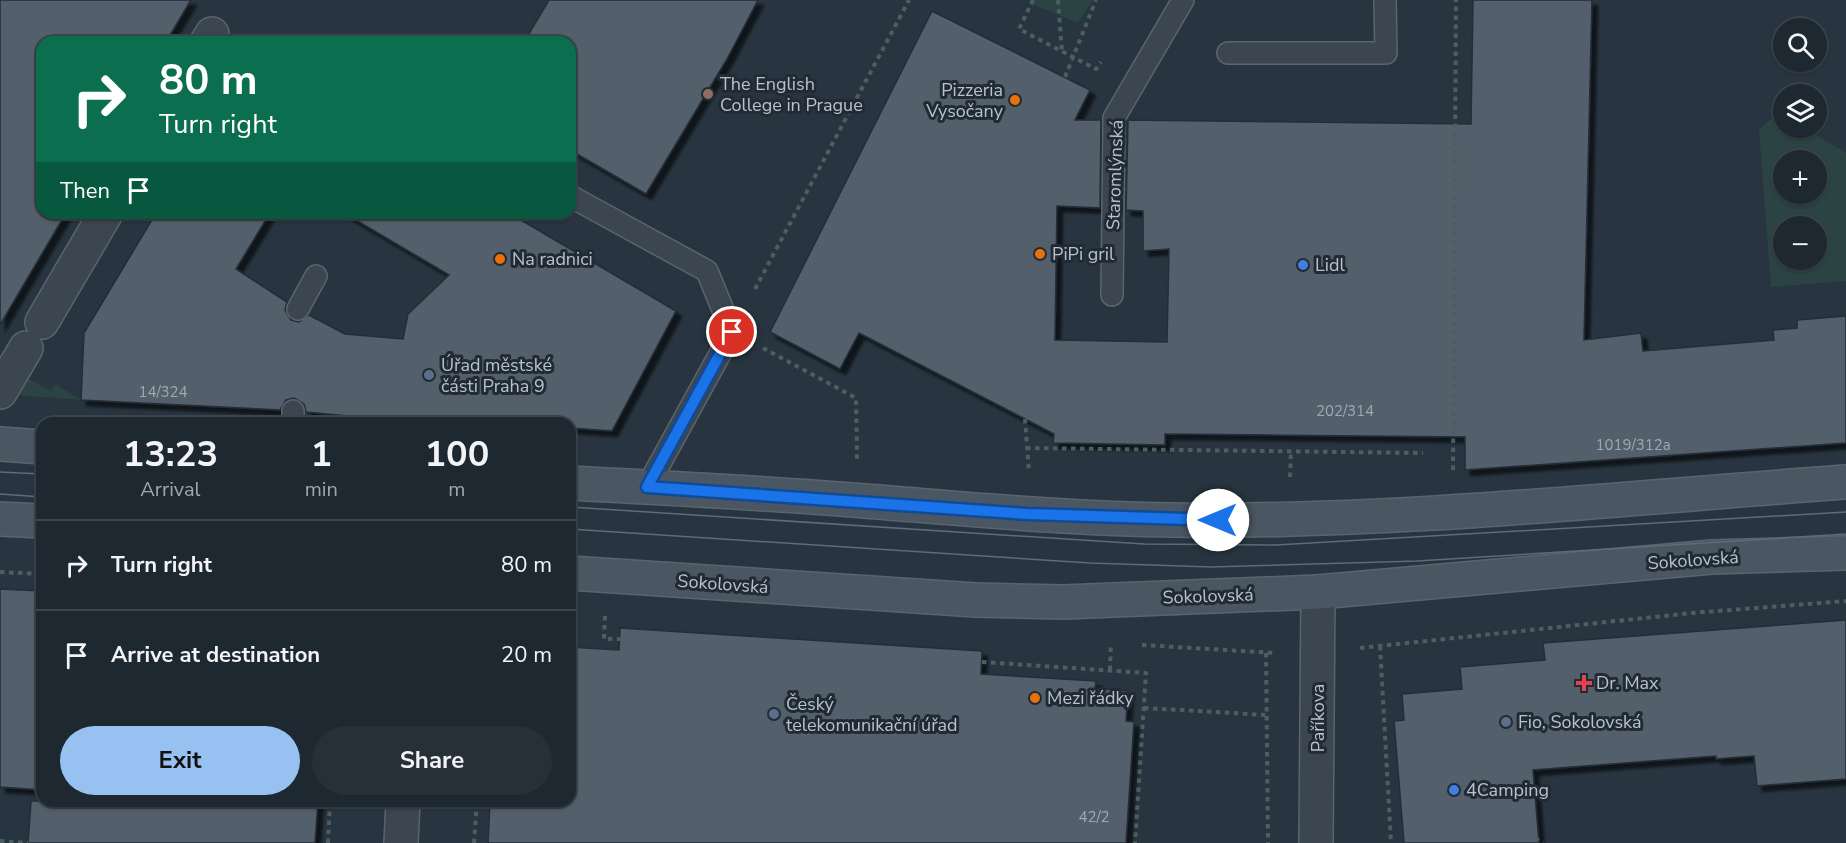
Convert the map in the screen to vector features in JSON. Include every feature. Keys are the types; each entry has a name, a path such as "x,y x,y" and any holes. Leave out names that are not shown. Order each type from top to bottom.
{"main road":[{"path":"0,444 36,447"},
{"path":"576,483 1028,514 1171,520 1316,520 1452,513 1846,482"},
{"path":"0,519 36,521"},
{"name":"Sokolovská","path":"576,573 1023,602 1318,592 1712,557 1846,553"}],"street":[{"path":"0,392 102,219"},
{"name":"Paříkova","path":"1316,843 1318,592"},
{"path":"401,843 403,807"}],"lane":[{"name":"Staromlýnská","path":"1112,296 1113,118 1184,0"},
{"path":"1228,53 1386,53 1385,0"},
{"path":"576,199 707,271 732,332 647,487"},
{"path":"298,309 316,276"}],"path":[{"path":"732,332 909,0"},
{"path":"1034,0 1019,29 1096,69"},
{"path":"1058,0 1062,52"},
{"path":"1065,77 1096,0"},
{"path":"1453,474 1456,0"},
{"path":"778,356 856,398 857,459"},
{"path":"1026,418 1026,447 1030,478"},
{"path":"1026,447 1423,453"},
{"path":"1289,487 1291,452"},
{"path":"0,572 36,574"},
{"path":"1268,843 1266,653 1317,652 1692,614 1846,601"},
{"path":"605,615 604,639 620,639"},
{"path":"1110,670 1111,642"},
{"path":"1380,646 1391,843"},
{"path":"982,662 1146,673 1135,843"},
{"path":"1144,708 1267,715"},
{"path":"328,843 330,807"},
{"path":"474,843 477,807"},
{"path":"1535,838 1543,843"},
{"path":"0,841 28,843"}],"green space":[{"path":"1033,0 1093,0 1078,23 1032,4"},
{"path":"1773,117 1773,138 1821,138 1846,153 1846,281 1771,287 1759,130"},
{"path":"0,363 51,391 55,384 81,400 0,394"}],"building":[{"path":"0,0 191,0 170,36 36,36 36,219 62,219 0,325"},
{"path":"549,0 758,0 727,59 646,194 576,153 576,36 528,36"},
{"path":"1473,0 1592,0 1584,340 1641,333 1643,351 1774,340 1773,330 1797,328 1797,320 1846,316 1846,443 1465,470 1465,437 1165,434 1165,445 1053,443 1054,434 859,333 840,369 770,332 932,11 1090,90 1075,120 1101,120 1100,208 1057,206 1055,340 1167,342 1169,249 1143,251 1143,211 1126,210 1128,120 1471,124"},
{"path":"152,219 266,219 236,269 287,302 285,310 291,320 299,322 309,315 345,334 403,339 408,314 449,275 354,219 519,219 676,311 612,431 576,428 576,417 358,417 306,412 304,404 294,398 286,400 280,410 81,400 84,333"},
{"path":"0,589 36,591 36,790 0,787"},
{"path":"1846,620 1846,779 1757,786 1754,756 1716,759 1716,756 1533,770 1539,843 1404,843 1394,721 1404,720 1402,694 1462,689 1460,667 1545,660 1543,643"},
{"name":"Český telekomunikační úřad","path":"620,628 982,651 981,674 1096,681 1095,688 1128,691 1126,721 1134,722 1126,843 488,843 490,807 576,807 576,647 619,650"},
{"path":"31,801 36,801 36,807 318,807 315,843 28,843"}],"tram line":[{"path":"0,472 36,474"},
{"path":"0,494 36,497"},
{"path":"576,507 1144,544 1276,545 1846,512"},
{"path":"576,529 1090,563 1211,567 1417,561 1846,534"}],"place":[{"name":"The English College in Prague","path":"708,94"},
{"name":"Pizzeria Vysočany","path":"1015,100"},
{"name":"PiPi gril","path":"1040,254"},
{"name":"Na radnici","path":"500,259"},
{"name":"Lidl","path":"1303,265"},
{"name":"Úřad městské části Praha 9","path":"429,375"},
{"name":"Dr. Max","path":"1584,683"},
{"name":"Mezi řádky","path":"1035,698"},
{"name":"Český telekomunikační úřad","path":"774,714"},
{"name":"Fio, Sokolovská","path":"1506,722"},
{"name":"4Camping","path":"1454,790"}],"route":[{"path":"732,332 647,487 1028,514 1218,520"}]}
